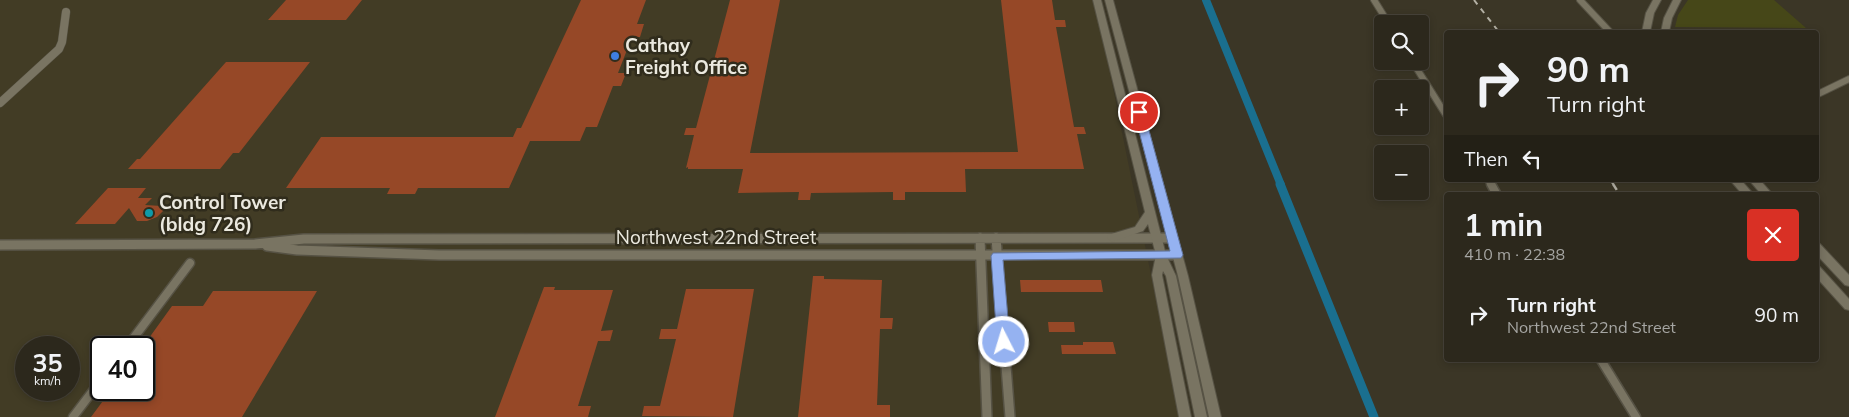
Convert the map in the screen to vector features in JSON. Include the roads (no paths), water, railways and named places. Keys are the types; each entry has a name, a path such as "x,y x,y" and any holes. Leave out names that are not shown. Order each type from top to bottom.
{"main road":[{"path":"1097,0 1156,238 1161,255 1172,276 1201,417"},
{"path":"1110,0 1177,255 1215,417"},
{"path":"1646,30 1648,18 1657,0"},
{"path":"1665,30 1668,18 1677,0"},
{"path":"1737,182 1746,192"},
{"path":"1749,182 1765,191"},
{"path":"1756,182 1765,191"},
{"path":"1112,238 1139,229 1150,213"},
{"path":"1819,250 1849,282"},
{"path":"1161,255 1157,275 1185,417"},
{"path":"1819,268 1834,266"},
{"path":"1819,271 1849,306"}],"street":[{"path":"1374,0 1383,15"},
{"path":"1580,0 1608,30"},
{"path":"0,103 59,49 62,42 66,12"},
{"path":"1418,70 1444,112"},
{"path":"1819,94 1849,79"},
{"path":"980,238 986,417"},
{"path":"996,238 1010,417"},
{"name":"Northwest 22nd Street","path":"0,245 255,244 304,239 1172,238"},
{"name":"Northwest 22nd Street","path":"255,244 297,250 374,254 1177,255"},
{"path":"135,336 190,263"},
{"path":"1601,362 1636,417"},
{"path":"73,417 90,395"}],"waterway":[{"path":"1206,0 1281,185"},
{"path":"1280,184 1374,417"}],"railway":[{"path":"1474,0 1497,30"},
{"path":"1613,184 1618,192"}],"place":[{"name":"Cathay Freight Office","path":"615,56"},
{"name":"Control Tower (bldg 726)","path":"149,213"}]}
